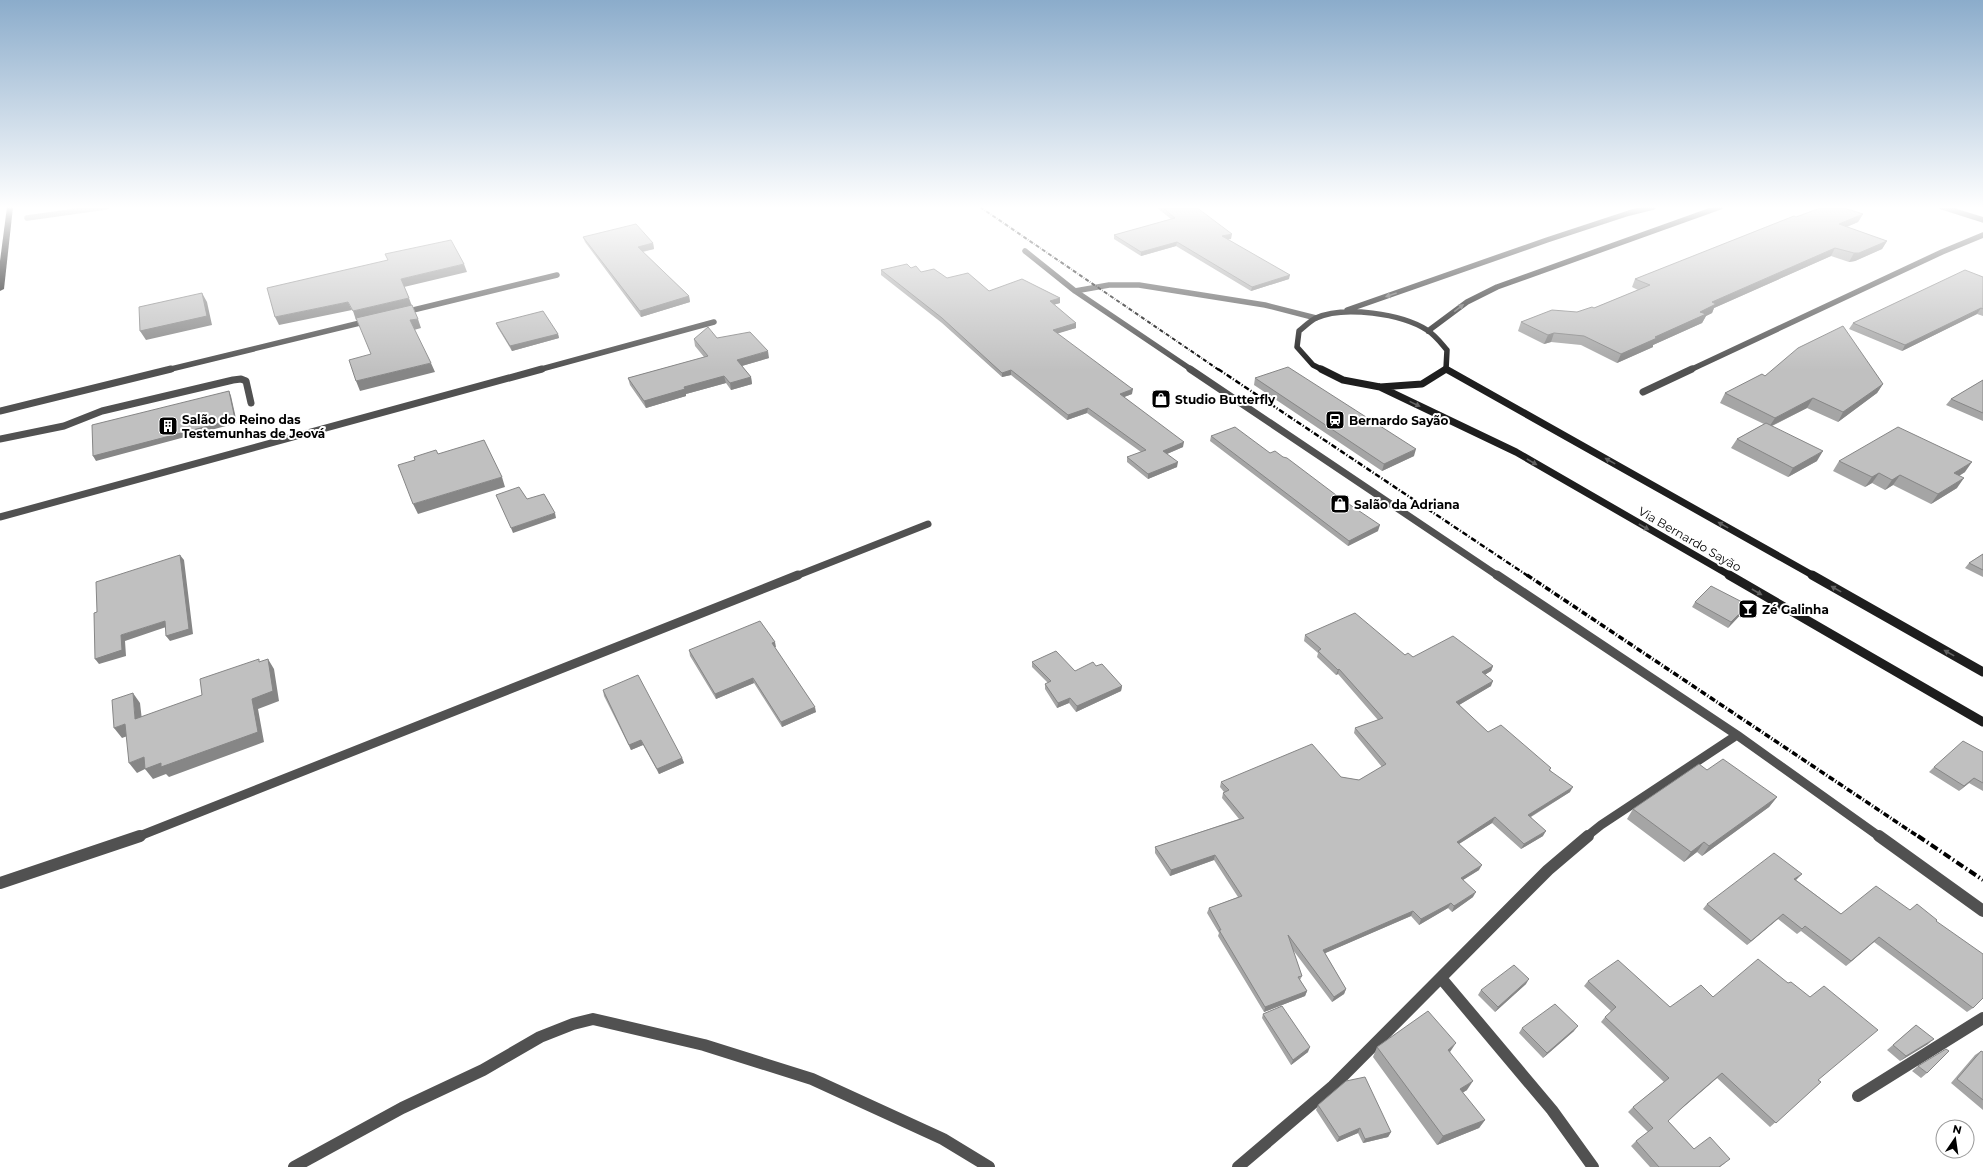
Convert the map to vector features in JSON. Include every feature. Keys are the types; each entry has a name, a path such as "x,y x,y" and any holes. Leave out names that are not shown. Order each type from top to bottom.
{"main road":[{"path":"0,289 3,261"},
{"path":"1446,369 1422,384 1380,387 1343,380 1313,365 1297,347 1299,331 1316,318 1342,312 1486,261"},
{"path":"1428,331 1467,302 1498,287 1569,261"},
{"path":"1342,312 1372,313 1402,319 1428,331 1447,350 1446,369"},
{"path":"1446,369 1983,672"},
{"name":"Via Bernardo Sayão","path":"1380,387 1516,452 1983,722"}],"street":[{"path":"1038,261 1075,291 1409,517 1737,735 1983,911"},
{"path":"1643,392 1922,261"},
{"path":"398,314 558,275"},
{"path":"1075,291 1109,285 1139,285 1265,305 1316,318"},
{"path":"0,411 375,320"},
{"path":"0,517 714,322"},
{"path":"0,439 64,426 102,412 233,380 241,379 246,381 251,403"},
{"path":"0,883 133,839 928,524"},
{"path":"1238,1167 1333,1086 1548,870 1601,825 1737,735"},
{"path":"1442,978 1552,1110 1593,1167"},
{"path":"1858,1096 1983,1018"},
{"path":"294,1167 402,1108 483,1070 540,1037 573,1024 593,1019 704,1045 812,1079 943,1139 989,1167"}],"building":[{"path":"382,261 463,261 464,264 401,279 409,298 353,311 348,302 275,317 267,288"},
{"path":"602,261 653,261 689,296 640,311"},
{"path":"1209,261 1266,261 1290,275 1252,287"},
{"path":"1679,261 1804,261 1712,302 1716,304 1700,312 1706,314 1621,354 1584,336 1554,333 1548,335 1521,322 1552,310 1577,312 1592,307 1594,308 1650,285 1635,279"},
{"path":"907,264 911,268 916,266 921,272 934,269 947,278 968,273 989,291 1022,279 1060,298 1050,301 1076,323 1053,330 1133,389 1120,394 1184,442 1163,451 1178,462 1148,474 1127,457 1146,450 1088,408 1068,415 1011,370 1002,373 942,318 881,270"},
{"path":"1965,270 1983,277 1983,309 1981,308 1905,345 1853,323"},
{"path":"202,293 207,316 140,331 139,307"},
{"path":"412,305 418,319 410,320 431,363 356,381 349,360 371,354 356,318"},
{"path":"543,311 558,334 510,346 496,323"},
{"path":"1843,326 1883,384 1843,412 1813,398 1775,418 1725,393 1762,374 1765,376 1798,348"},
{"path":"708,327 717,338 750,332 768,351 737,360 751,377 730,383 724,376 684,387 685,389 644,401 628,378 708,356 694,339"},
{"name":"Bernardo Sayão","path":"1288,367 1416,449 1384,464 1255,378"},
{"path":"1983,380 1983,413 1951,399"},
{"name":"Salão do Reino das Testemunhas de Jeová","path":"229,391 235,419 93,456 92,425"},
{"path":"1766,423 1823,451 1793,468 1737,439"},
{"path":"1235,427 1270,453 1275,451 1287,458 1340,498 1380,525 1349,541 1211,436"},
{"path":"1898,427 1972,462 1954,473 1964,478 1938,494 1900,475 1892,480 1879,473 1872,477 1839,461"},
{"path":"484,440 502,477 413,504 398,465 415,460 414,457 436,450 438,454"},
{"path":"519,487 527,499 544,494 555,513 511,528 496,495"},
{"path":"1983,554 1983,570 1969,563"},
{"path":"180,555 189,629 166,636 165,621 121,635 122,650 95,659 94,613 97,612 96,582"},
{"path":"1711,586 1748,605 1731,622 1695,602"},
{"path":"1355,613 1405,655 1408,653 1413,657 1453,636 1493,666 1482,672 1493,681 1456,702 1488,732 1501,725 1551,768 1549,770 1573,787 1528,815 1546,831 1524,844 1495,817 1457,842 1482,865 1461,878 1476,892 1454,906 1451,903 1421,919 1413,911 1323,950 1346,989 1334,997 1288,935 1302,976 1298,977 1307,991 1265,1007 1219,930 1221,930 1209,908 1242,896 1215,855 1171,870 1155,847 1244,818 1223,793 1229,790 1221,782 1312,744 1341,777 1359,780 1386,764 1355,728 1383,718 1339,669 1338,670 1318,651 1321,649 1305,635"},
{"path":"760,621 775,642 772,643 815,707 781,722 753,678 715,694 689,650"},
{"path":"1056,651 1075,671 1093,662 1096,666 1102,664 1122,686 1077,706 1070,698 1058,703 1045,684 1051,681 1032,662"},
{"path":"259,659 259,662 268,659 273,691 252,699 258,732 161,767 161,763 145,769 144,757 129,763 125,724 114,728 112,700 133,693 135,719 202,695 200,679"},
{"path":"638,675 682,758 657,769 641,740 629,745 603,690"},
{"path":"1963,741 1983,752 1983,783 1974,778 1964,786 1934,767"},
{"path":"1723,759 1777,797 1709,846 1704,842 1691,852 1633,809 1699,764 1707,770"},
{"path":"1774,853 1802,874 1794,879 1841,914 1876,886 1910,910 1917,904 1937,920 1936,921 1983,954 1983,998 1973,1008 1879,937 1851,961 1805,926 1802,929 1783,914 1751,941 1707,904"},
{"path":"1758,959 1788,983 1791,982 1810,997 1824,986 1878,1030 1818,1080 1821,1082 1776,1123 1722,1073 1668,1121 1694,1149 1710,1137 1730,1159 1719,1167 1659,1167 1636,1141 1653,1128 1633,1107 1669,1078 1605,1017 1616,1007 1588,981 1618,960 1670,1007 1701,985 1713,997"},
{"path":"1514,965 1529,979 1498,1007 1481,990"},
{"path":"1555,1004 1578,1026 1547,1053 1522,1028"},
{"path":"1282,1006 1310,1047 1293,1060 1263,1014"},
{"path":"1428,1011 1456,1043 1448,1050 1473,1081 1460,1089 1485,1120 1443,1136 1377,1047"},
{"path":"1916,1025 1934,1039 1906,1056 1893,1045"},
{"path":"1946,1049 1949,1051 1927,1073 1918,1066"},
{"path":"1981,1051 1983,1052 1983,1100 1957,1079"},
{"path":"1365,1077 1391,1132 1365,1139 1360,1128 1339,1137 1318,1105 1346,1081"}],"railway":[{"path":"1060,261 1219,370"},
{"path":"1218,369 1528,576"},
{"path":"1527,575 1919,837"},
{"path":"1918,836 1983,880"}],"place":[{"name":"Studio Butterfly","path":"1161,399"},
{"name":"Bernardo Sayão","path":"1335,420"},
{"name":"Salão do Reino das Testemunhas de Jeová","path":"168,426"},
{"name":"Salão da Adriana","path":"1340,504"},
{"name":"Zé Galinha","path":"1748,609"}]}
